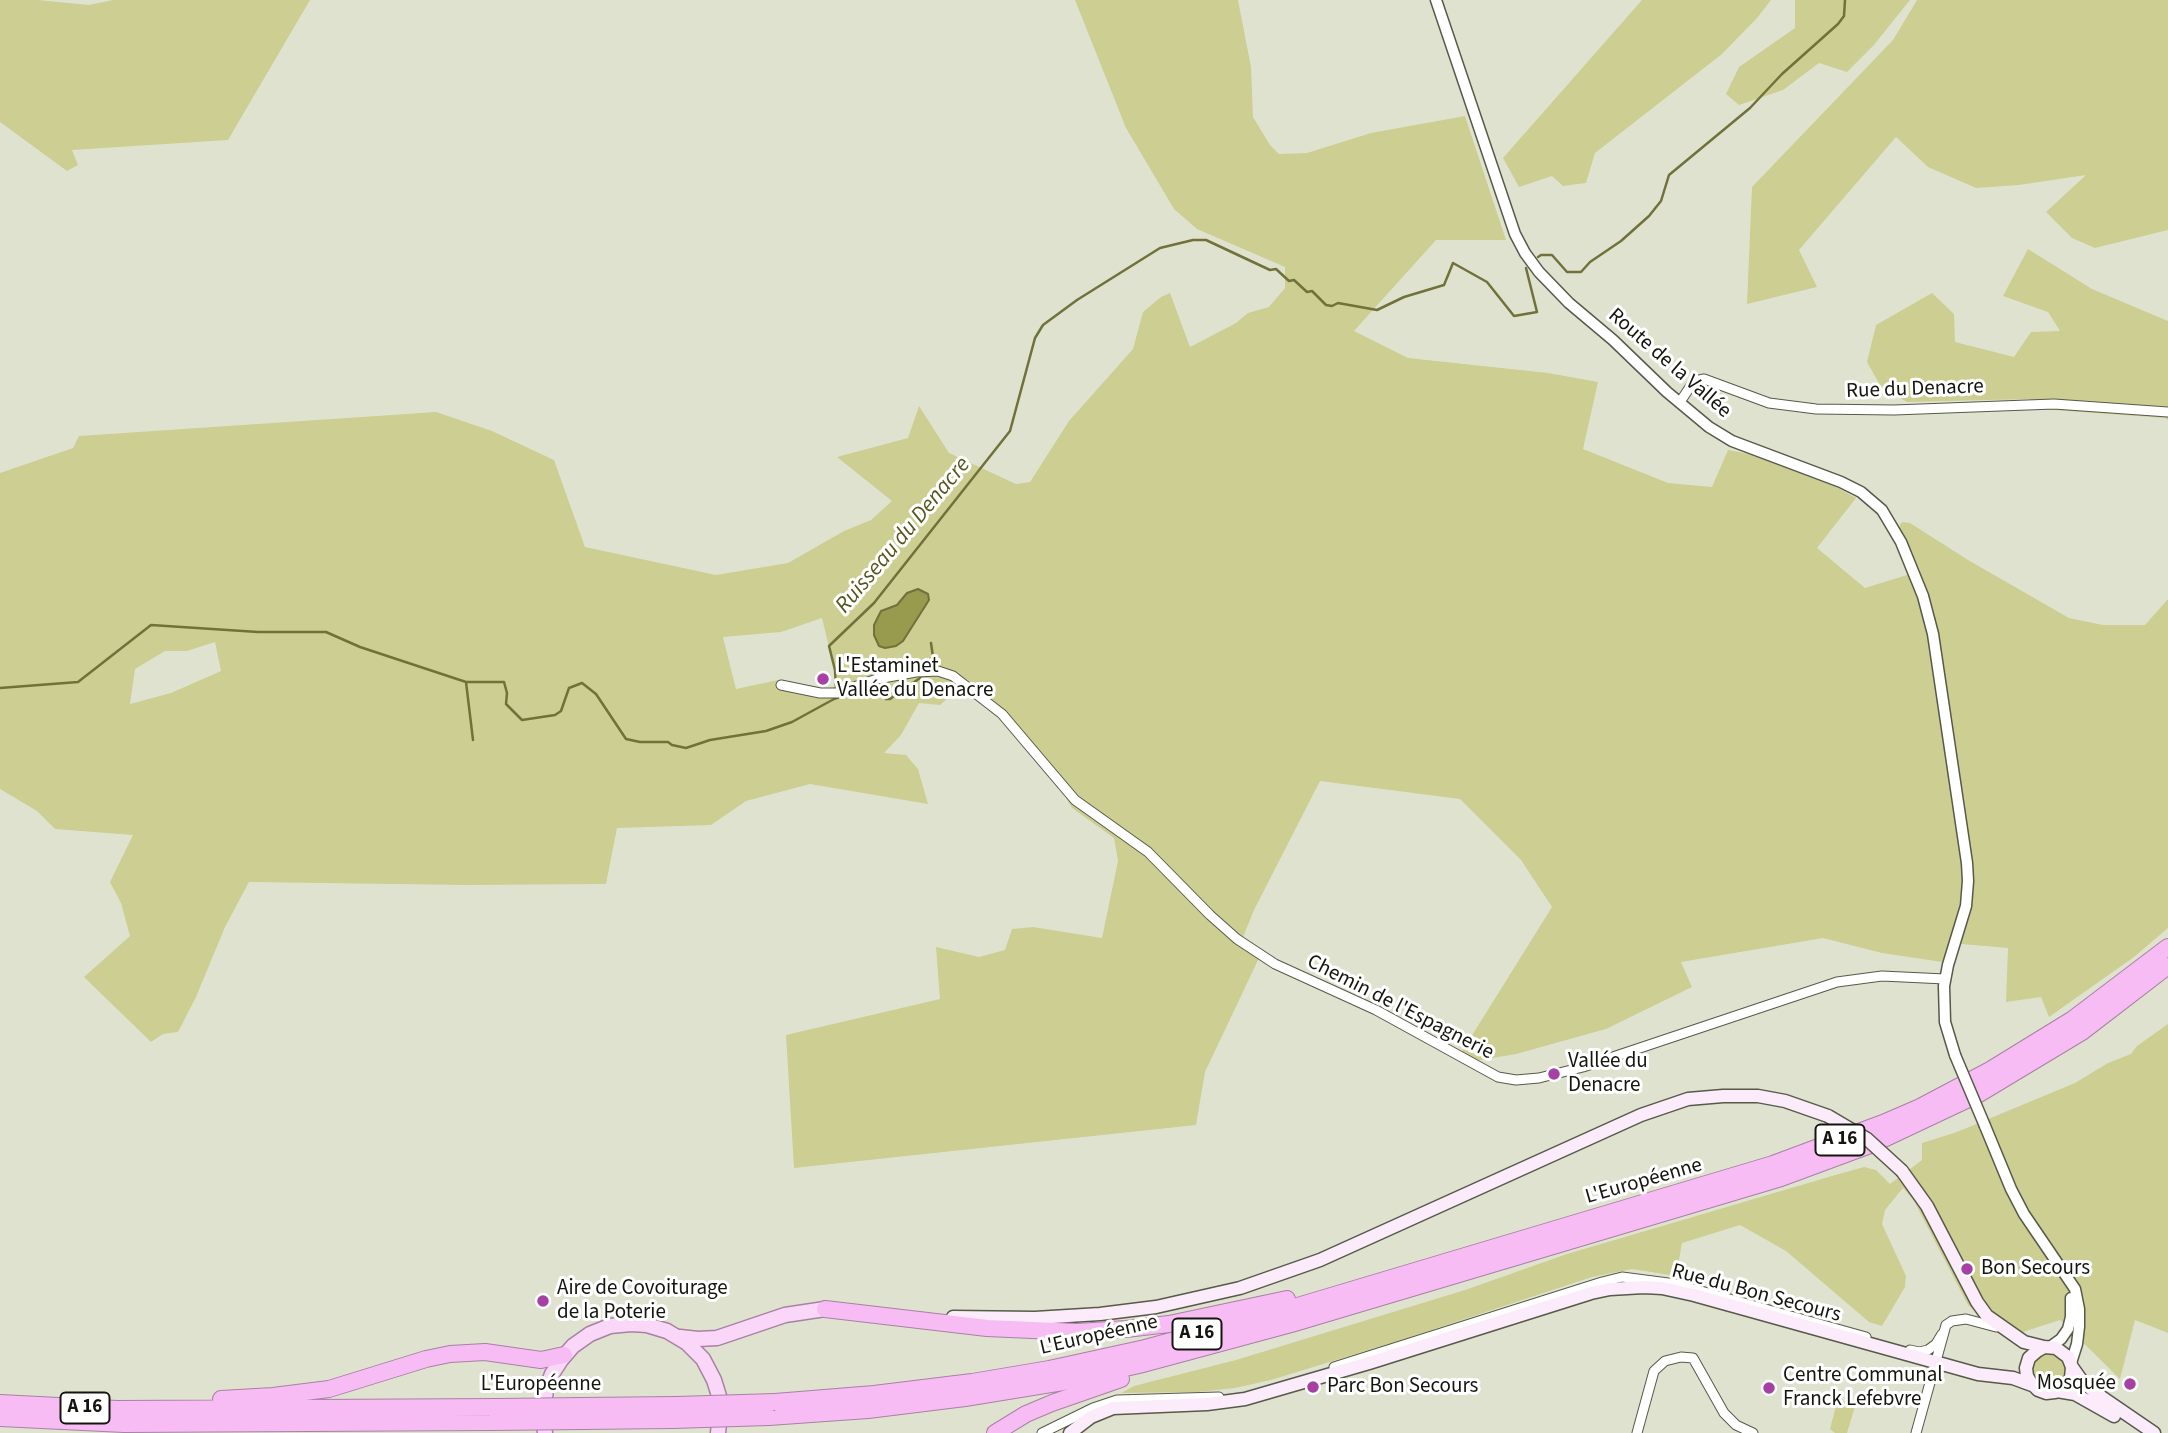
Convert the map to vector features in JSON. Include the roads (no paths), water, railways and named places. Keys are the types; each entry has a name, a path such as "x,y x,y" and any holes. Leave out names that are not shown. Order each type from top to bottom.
{"highway":[{"name":"L'Européenne","path":"772,1409 943,1386 1078,1363 1220,1328 1746,1173 1828,1145 1892,1119 1965,1084 2040,1041 2106,996 2168,947"},
{"name":"L'Européenne","path":"0,1418 170,1424 496,1414 868,1410 975,1397 1063,1382 1170,1357 1278,1327 1742,1190 1854,1152 1945,1112 2014,1075 2096,1022 2168,967"},
{"path":"825,1309 1027,1331 1067,1333 1116,1330 1212,1316 1475,1253"},
{"path":"171,1409 194,1401 329,1389 450,1354 485,1353 536,1360 564,1355"},
{"path":"995,1433 1052,1402 1153,1369 1170,1357"},
{"name":"L'Européenne","path":"0,1403 76,1408 496,1414"},
{"path":"64,1422 139,1431 191,1433"}],"main road":[{"path":"677,1336 717,1338 785,1315 825,1309 874,1308 953,1317 1002,1319 1080,1316 1156,1307 1232,1290 1312,1263 1641,1115 1671,1104 1705,1097 1749,1096 1785,1101 1828,1116 1867,1139 1902,1171 1927,1206 1980,1307 1989,1319 2024,1342 2064,1352 2079,1378 2097,1394 2154,1433"},
{"name":"Rue du Bon Secours","path":"1070,1433 1096,1414 1119,1407 1238,1401 1591,1293 1650,1287 1694,1295 1983,1375 2020,1380 2032,1385"},
{"path":"545,1433 543,1413 546,1391 554,1369 564,1355 590,1334 615,1325 647,1325 677,1336 699,1355 712,1374 720,1408 718,1433"},
{"path":"2047,1347 2034,1352 2028,1361 2026,1374 2032,1385 2044,1392 2074,1394 2143,1433"},
{"path":"2057,1391 2070,1381 2072,1365"}],"street":[{"name":"Route de la Vallée","path":"1436,0 1509,217 1525,253 1556,290 1710,427 1732,441 1861,492 1882,510 1901,542 1923,596 1933,634 1967,863 1965,906 1945,979 1944,1014 1947,1029 1955,1055 2020,1207 2055,1260"},
{"name":"Rue du Denacre","path":"1680,402 1694,381 1704,379 1769,402 1816,409 1894,410 2054,404 2168,412"},
{"name":"Chemin de l'Espagnerie","path":"781,685 831,693 846,691 877,679 916,672 933,671 953,676 996,708 1075,800 1148,852 1237,939 1275,964 1376,1010 1498,1077 1516,1080 1539,1078 1583,1067 1837,982 1882,976 1945,979"},
{"path":"2047,1347 2066,1334 2072,1307 2068,1286 2055,1260"},
{"path":"2055,1260 2071,1281 2077,1298 2079,1334 2072,1365"},
{"name":"Rue du Bon Secours","path":"1429,1341 1602,1282 1622,1278 1662,1282 1702,1291 1919,1352 1930,1349 1942,1334"},
{"path":"1916,1433 1947,1324 1962,1319 1979,1321 2004,1330"},
{"path":"1637,1433 1654,1371 1665,1361 1681,1357 1693,1358 1724,1413 1736,1425 1753,1433"},
{"name":"Rue du Bon Secours","path":"1042,1433 1111,1402 1231,1395 1362,1362"}],"waterway":[{"name":"Ruisseau du Denacre","path":"1538,257 1552,255 1567,272 1581,272 1590,262 1621,241 1649,216 1661,201 1669,175 1750,108 1782,74 1838,24 1844,16 1845,0"},
{"name":"Ruisseau du Denacre","path":"836,689 829,646 874,603 1010,431 1035,338 1043,325 1077,300 1160,248 1193,240 1206,240 1270,270 1276,269 1289,281 1294,280 1307,292 1312,291 1326,305 1338,303 1377,310 1404,297 1444,285 1453,263 1487,282 1514,316 1537,312 1526,268"},
{"name":"Ruisseau du Denacre","path":"0,688 78,682 151,625 258,632 326,632 360,647 466,682 504,682 506,704 522,720 555,715 561,711 569,688 582,683 596,694 626,739 668,742 686,748 710,740 766,731 792,722 835,696"},
{"path":"834,699 875,684 886,699 890,699 920,678 924,665 933,657 931,643"},
{"path":"466,682 473,740"}],"place":[{"name":"L'Estaminet Vallée du Denacre","path":"823,679"},
{"name":"Vallée du Denacre","path":"1554,1074"},
{"name":"Bon Secours","path":"1967,1269"},
{"name":"Aire de Covoiturage de la Poterie","path":"543,1301"},
{"name":"Mosquée","path":"2130,1384"},
{"name":"Parc Bon Secours","path":"1313,1387"},
{"name":"Centre Communal Franck Lefebvre","path":"1769,1388"}]}
